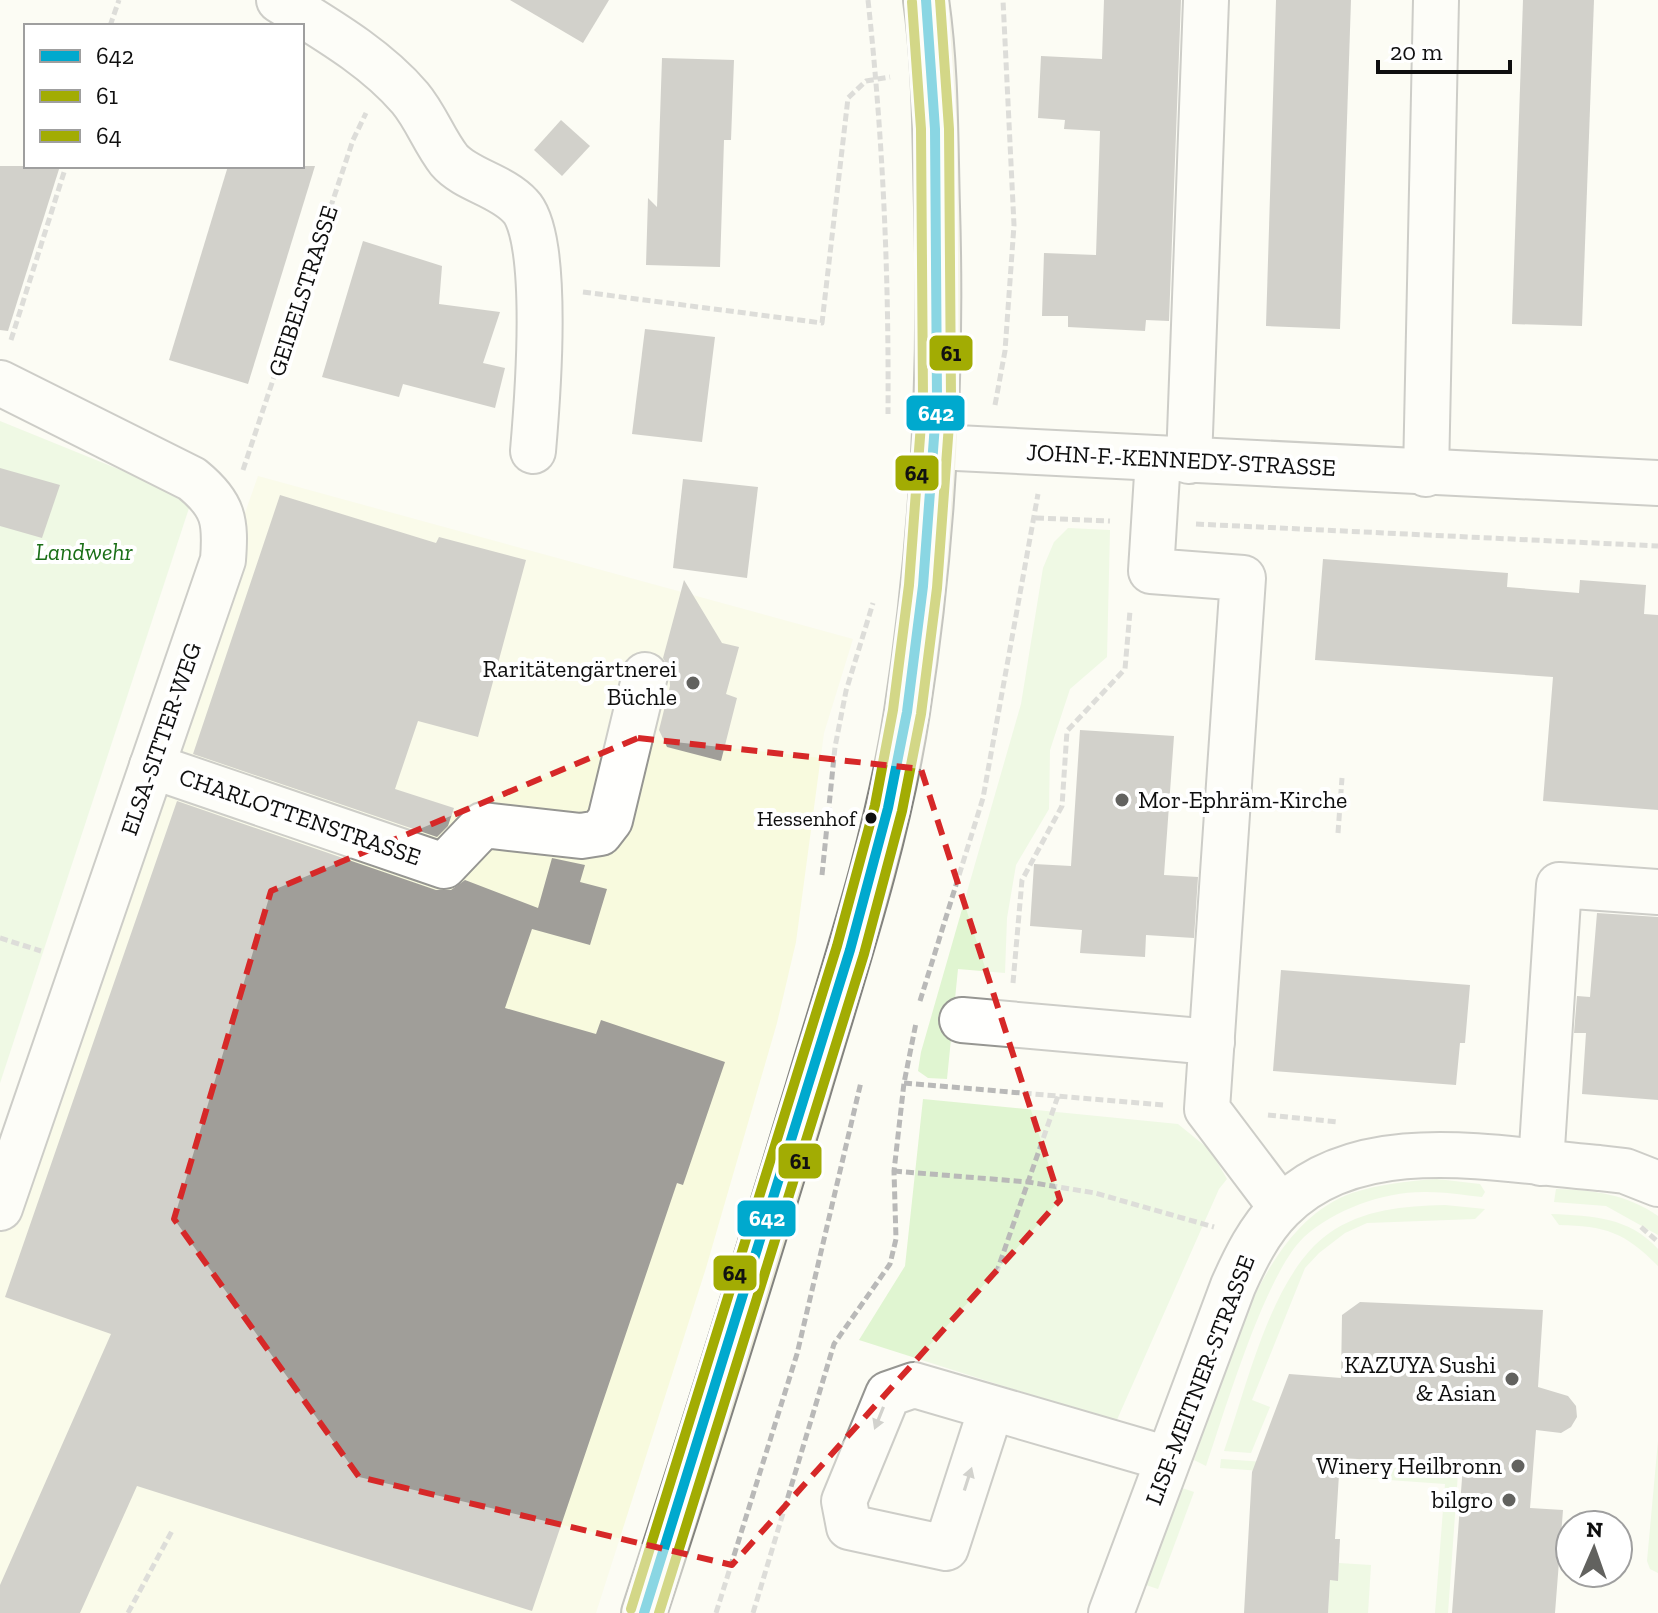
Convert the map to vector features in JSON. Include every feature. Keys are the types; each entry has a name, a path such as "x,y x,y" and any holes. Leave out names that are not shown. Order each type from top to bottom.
{"main road":[{"path":"644,1613 848,956 893,785 907,713 936,447 940,293 934,77 926,0"}],"street":[{"path":"279,0 385,73 411,99 451,162 522,207 532,223 538,288 539,387 533,451"},
{"path":"1206,0 1174,460 1153,522 1151,571 1243,578 1207,1109 1269,1223"},
{"path":"1426,474 1436,0"},
{"path":"5,364 192,479 209,492 219,507"},
{"name":"JOHN-F.-KENNEDY-STRASSE","path":"936,447 1426,474 1658,483"},
{"name":"ELSA-SITTER-WEG","path":"0,1208 223,560 225,526 219,507"},
{"name":"CHARLOTTENSTRASSE","path":"152,766 444,866 483,825 581,836 600,833 610,820 645,675"},
{"path":"1541,1163 1559,885 1658,892"},
{"path":"962,1020 1212,1042"},
{"name":"LISE-MEITNER-STRASSE","path":"1111,1613 1233,1286 1269,1223 1323,1177 1351,1164 1424,1155 1625,1171 1658,1184"},
{"path":"991,1409 1168,1459"}],"path":[{"path":"111,24 119,0"},
{"path":"868,0 876,77 889,301 888,420"},
{"path":"988,449 1005,351 1014,225 1003,0"},
{"name":"GEIBELSTRASSE","path":"219,507 244,468 353,140 385,73"},
{"path":"538,288 602,293 822,323 848,98 866,81 876,77 934,77"},
{"path":"5,364 65,168"},
{"path":"919,1007 925,976 983,798 1036,518 1043,453"},
{"path":"1036,518 1658,546"},
{"path":"821,885 835,747 846,691 875,588"},
{"path":"1011,995 1022,880 1062,806 1067,731 1125,669 1131,595"},
{"path":"1338,833 1342,778"},
{"path":"753,1613 834,1344 890,1264 896,1239 894,1171 904,1083 916,1022"},
{"path":"904,1083 1340,1122"},
{"path":"996,1274 1058,1096"},
{"path":"894,1171 1028,1182 1269,1223"},
{"path":"1632,1222 1658,1242"},
{"path":"128,1613 173,1529"}],"highlighted area":[{"path":"638,738 921,769 1060,1200 732,1565 359,1477 174,1219 271,891"}],"green space":[{"name":"Landwehr","path":"0,421 192,499 0,1083"},
{"path":"258,476 853,639 824,733 796,942 777,1023 706,1268 596,1613 0,1613 0,1208"},
{"path":"1068,528 1110,530 1107,657 1070,689 1050,750 1049,809 1016,865 1007,918 1005,973 958,969 947,1079 928,1078 918,1071 921,1052 1021,704 1043,568 1054,542"},
{"path":"923,1099 1178,1124 1210,1150 1227,1179 1219,1189 1116,1422 859,1340 905,1266"},
{"path":"1437,1179 1480,1184 1485,1192 1482,1197 1411,1192 1378,1198 1345,1210 1304,1237 1289,1255 1261,1311 1206,1466 1194,1460 1232,1347 1249,1307 1292,1237 1319,1211 1352,1193 1394,1183"},
{"path":"1556,1189 1596,1192 1634,1203 1658,1216 1658,1235 1606,1206 1554,1202"},
{"path":"1445,1205 1485,1209 1475,1219 1367,1223 1345,1233 1305,1268 1252,1400 1270,1407 1251,1453 1224,1451 1263,1334 1291,1276 1308,1252 1328,1234 1355,1219 1399,1208"},
{"path":"1551,1214 1609,1220 1635,1230 1658,1249 1658,1266 1624,1238 1602,1229 1559,1225"},
{"path":"1658,1441 1658,1573 1650,1569 1647,1561"},
{"path":"1221,1459 1292,1464 1292,1469 1361,1473 1362,1465 1458,1473 1448,1613 1435,1613 1445,1484 1220,1468"},
{"path":"1182,1488 1194,1492 1158,1589 1146,1585"},
{"path":"1339,1563 1371,1565 1368,1613 1328,1613 1330,1580 1338,1580"}],"building":[{"path":"510,0 609,0 583,43"},
{"path":"1104,0 1181,0 1169,321 1146,320 1145,331 1068,327 1068,316 1042,316 1044,253 1096,255 1100,131 1064,129 1065,120 1038,118 1041,56 1102,59"},
{"path":"1276,0 1351,0 1340,329 1266,326"},
{"path":"1523,0 1594,0 1582,326 1512,324"},
{"path":"662,58 734,60 731,140 724,140 720,267 646,265 648,198 657,207"},
{"path":"561,120 590,146 562,176 534,150"},
{"path":"0,166 59,168 8,331 0,330"},
{"path":"315,166 248,384 169,360 227,168"},
{"path":"363,241 442,266 439,304 500,312 483,363 505,368 495,408 403,384 399,397 322,377"},
{"path":"645,329 715,337 702,442 632,434"},
{"path":"0,468 60,485 42,538 0,526"},
{"path":"683,479 758,487 747,578 673,568"},
{"path":"280,495 436,543 439,537 526,560 478,737 418,721 395,789 454,808 448,826 437,837 193,754"},
{"path":"1323,559 1508,573 1507,587 1579,593 1580,580 1646,585 1644,614 1658,615 1658,810 1543,801 1553,677 1315,660"},
{"path":"684,580 722,643 739,647 726,694 737,698 721,761 667,747 659,730 670,686 669,669 663,658"},
{"name":"Mor-Ephräm-Kirche","path":"1080,730 1174,736 1164,875 1198,877 1194,938 1146,935 1145,957 1080,953 1082,930 1030,926 1034,864 1071,866"},
{"path":"177,801 436,890 451,890 465,880 538,908 552,858 585,865 580,882 607,889 590,945 532,929 533,926 505,1008 596,1034 601,1020 725,1062 683,1185 677,1183 532,1611 137,1486 80,1613 0,1613 0,1585 111,1334 5,1297"},
{"path":"1597,913 1658,917 1658,1100 1582,1094 1586,1033 1574,1033 1577,996 1590,997"},
{"path":"1281,970 1470,985 1465,1043 1460,1043 1456,1085 1273,1071"},
{"path":"1360,1302 1543,1310 1538,1387 1568,1396 1576,1406 1577,1417 1571,1427 1561,1433 1536,1430 1530,1508 1554,1509 1555,1613 1452,1613 1463,1465 1340,1458 1335,1539 1340,1539 1338,1581 1330,1580 1328,1613 1244,1613 1252,1472 1289,1374 1341,1378 1342,1315"}],"transit line":[{"name":"642","path":"644,1613 850,950 888,808 907,712 923,586 937,397 935,129 926,0"},
{"name":"61","path":"659,1613 864,954 902,811 921,714 937,588 951,397 949,129 940,0"},
{"name":"64","path":"631,1609 837,946 875,805 893,710 909,585 923,397 921,129 912,2"}],"place":[{"name":"Raritätengärtnerei Büchle","path":"693,683"},
{"name":"Mor-Ephräm-Kirche","path":"1122,800"},
{"name":"Hessenhof","path":"871,818"},
{"name":"KAZUYA Sushi & Asian","path":"1512,1379"},
{"name":"Winery Heilbronn","path":"1518,1466"},
{"name":"bilgro","path":"1509,1500"}]}
